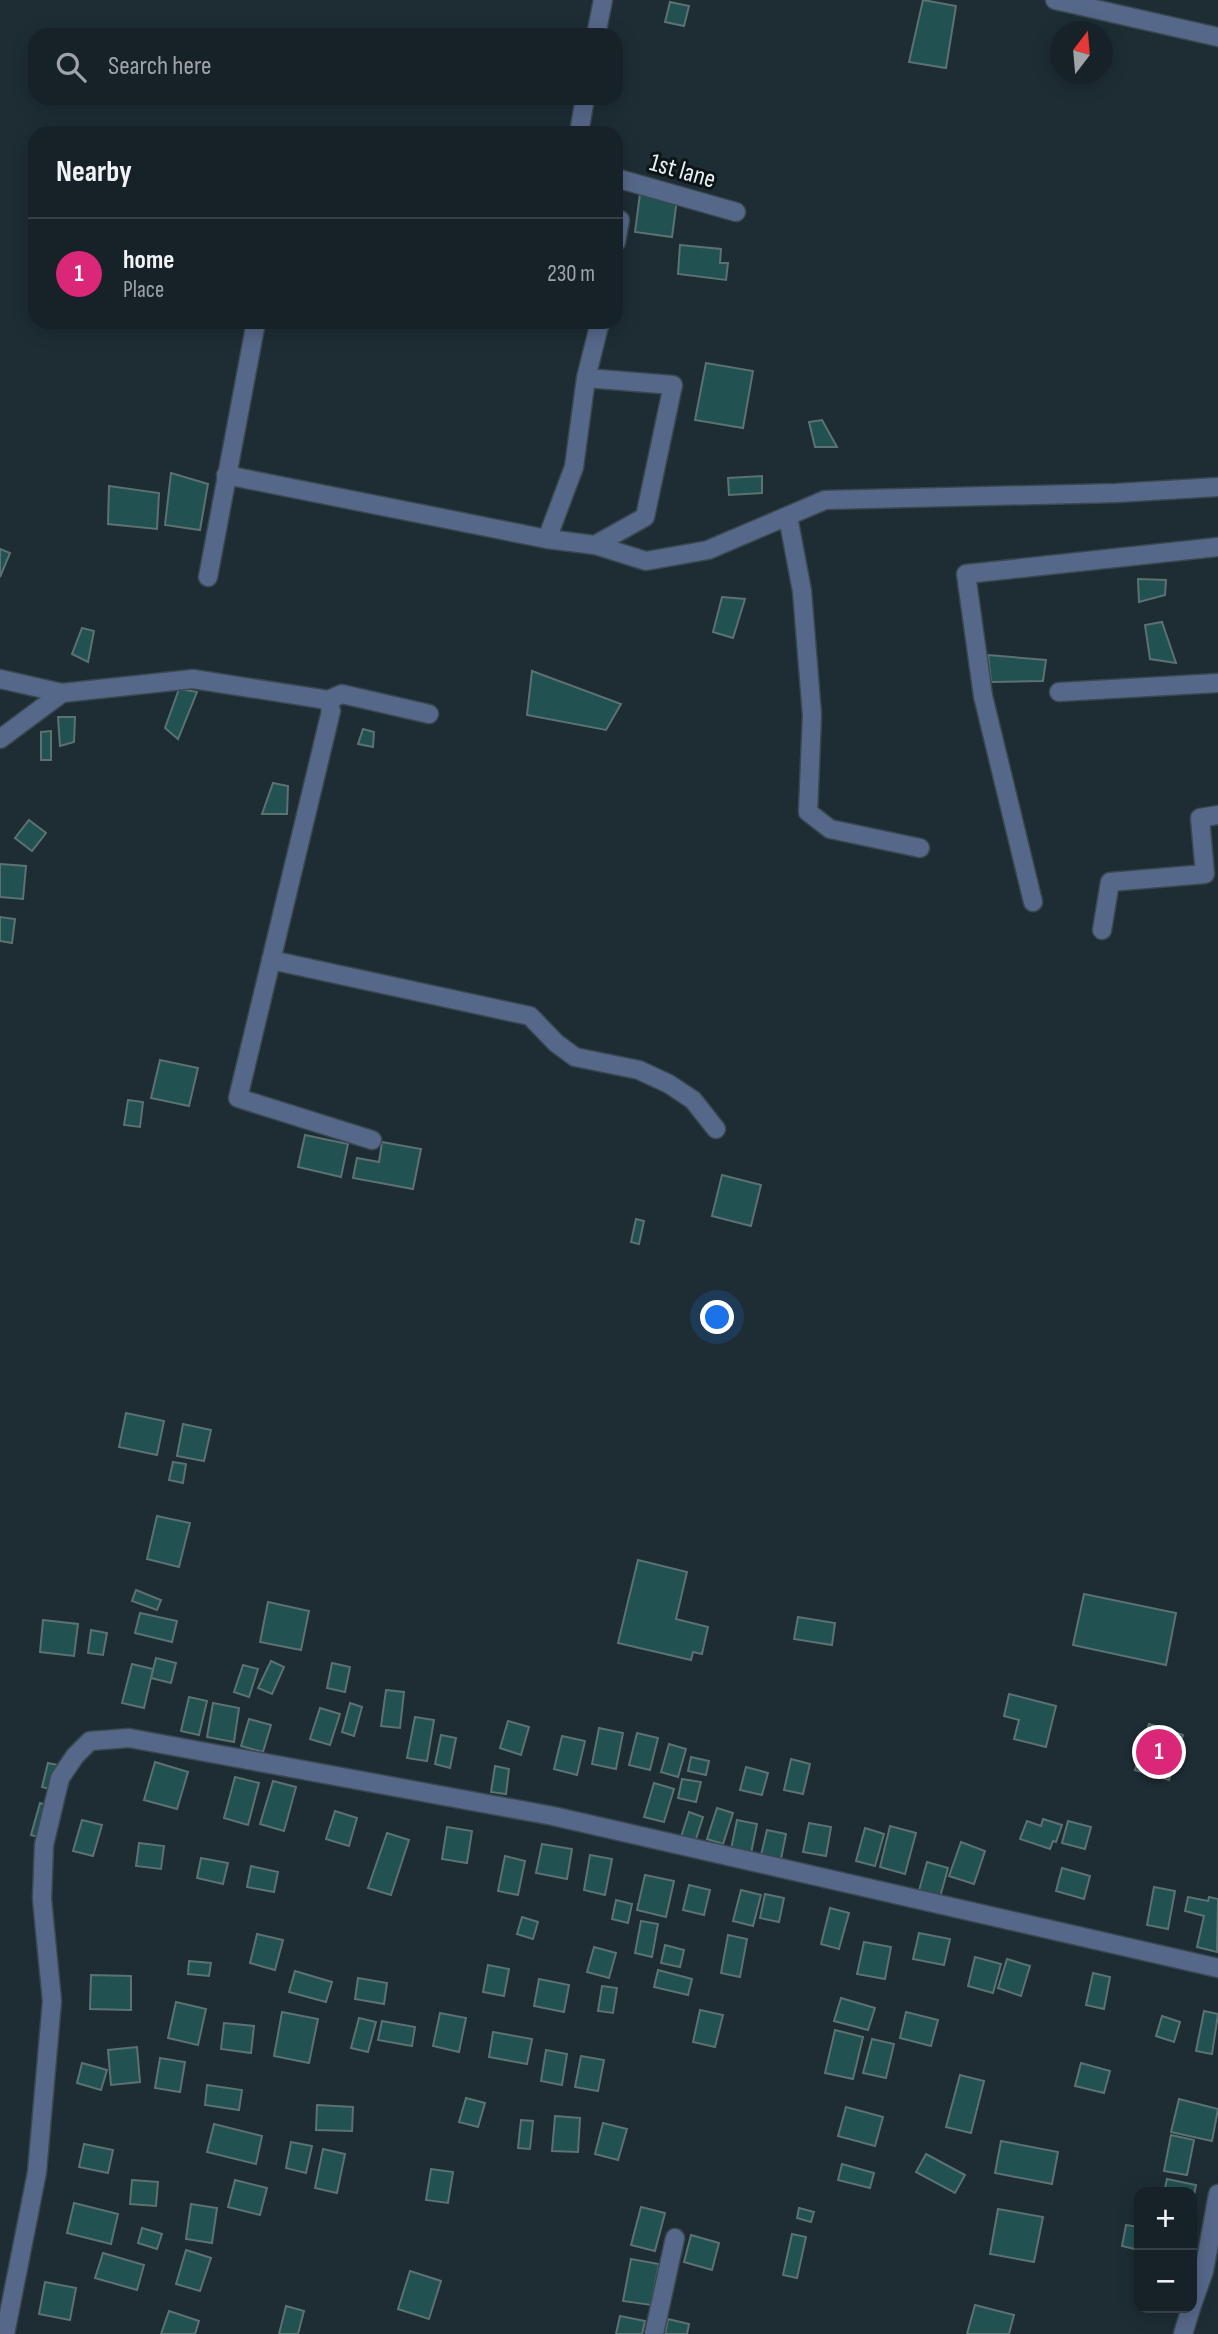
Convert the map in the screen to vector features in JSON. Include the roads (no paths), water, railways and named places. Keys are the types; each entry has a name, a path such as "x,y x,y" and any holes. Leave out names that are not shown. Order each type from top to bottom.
{"street":[{"path":"597,28 603,0"},
{"path":"1055,0 1218,37"},
{"path":"580,126 584,105"},
{"name":"1st lane","path":"623,180 736,212"},
{"path":"208,577 255,329"},
{"path":"547,539 574,467 586,378 598,329"},
{"path":"586,378 673,385 645,517 595,545"},
{"path":"226,475 547,539 595,545 646,561 708,550 825,500 1116,494 1218,487"},
{"path":"788,517 802,591 812,715 808,812 830,830 919,848"},
{"path":"1033,902 982,696 966,574 1218,547"},
{"path":"0,679 62,693 193,679 328,699 342,694 429,714"},
{"path":"1059,692 1218,683"},
{"path":"0,739 62,693"},
{"path":"328,699 331,711 238,1098 372,1140"},
{"path":"1102,930 1111,883 1205,874 1200,818 1218,814"},
{"path":"271,960 530,1016 556,1043 575,1057 639,1070 669,1084 693,1100 716,1129"},
{"path":"5,2334 37,2172 52,2001 42,1899 44,1845 60,1778 75,1756 90,1741 129,1738 553,1816 1218,1968"},
{"path":"1197,2290 1204,2271 1218,2194"},
{"path":"654,2334 675,2238"},
{"path":"1183,2334 1189,2313"}],"place":[{"name":"home","path":"1159,1752"}]}
